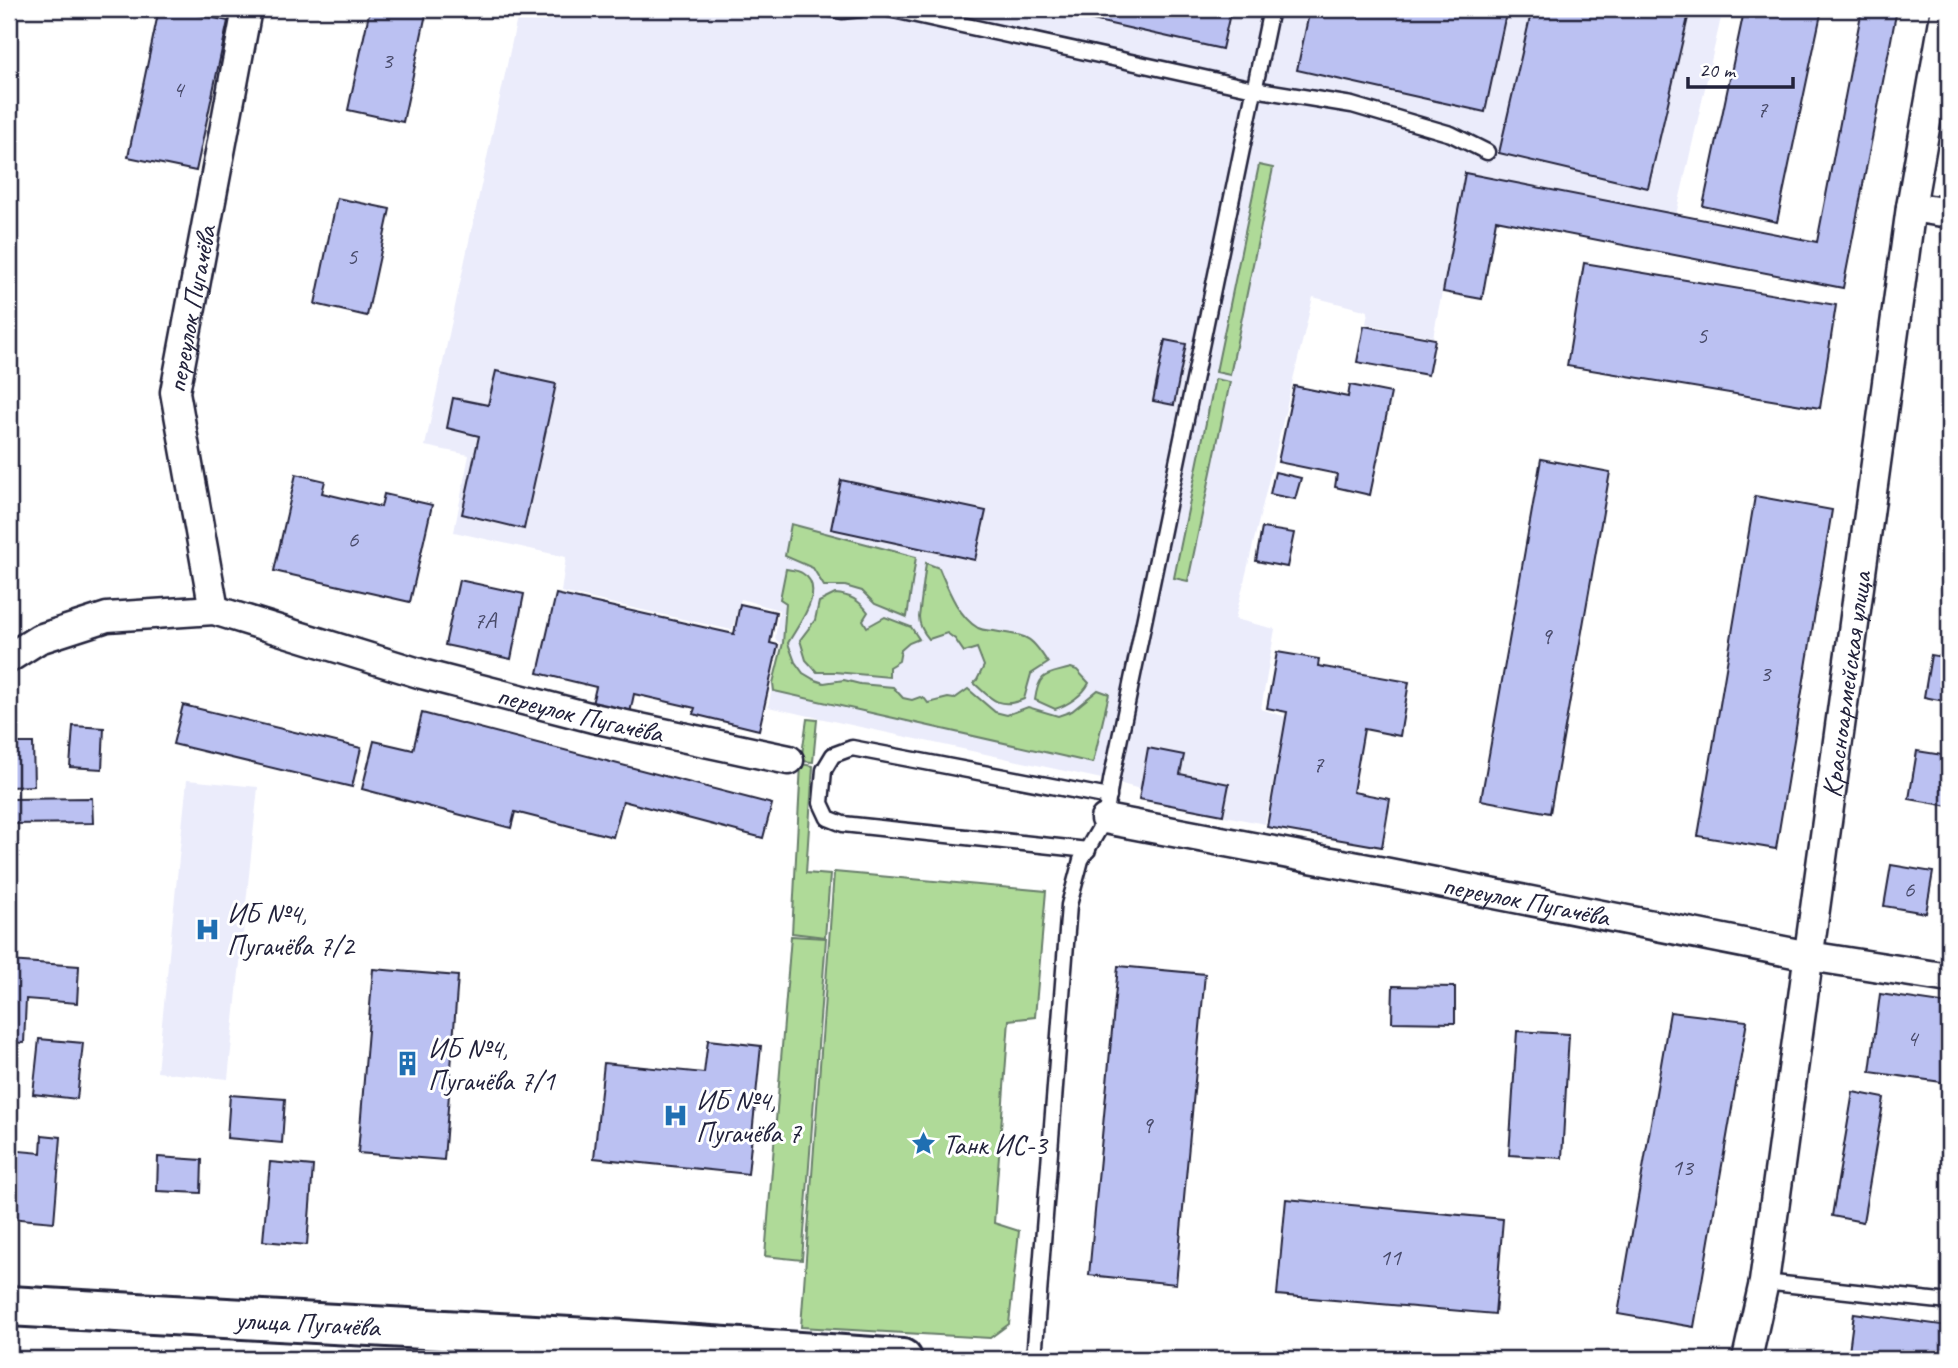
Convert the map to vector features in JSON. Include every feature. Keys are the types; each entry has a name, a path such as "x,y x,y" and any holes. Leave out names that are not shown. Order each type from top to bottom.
{"main road":[{"name":"улица Пугачёва","path":"9,1306 624,1340 902,1359"}],"street":[{"name":"переулок Пугачёва","path":"214,610 175,391 247,9"},
{"name":"Красноармейская улица","path":"1747,1359 1764,1282 1911,207 1946,9"},
{"path":"1911,207 1949,213"},
{"name":"переулок Пугачёва","path":"9,658 39,639 107,617 214,610 436,677 593,718 789,760"},
{"name":"переулок Пугачёва","path":"1107,808 1403,875 1809,956 1949,978"}],"lane":[{"path":"831,9 861,9"},
{"path":"889,9 1254,89 1352,104 1451,134 1487,152"},
{"path":"1034,1359 1069,905 1081,860 1107,808 1271,9"},
{"path":"1088,850 843,824 828,818 821,803 824,770 834,755 852,748 1107,808"},
{"path":"1764,1282 1949,1302"}],"shaded area":[{"path":"519,9 1723,9 1676,215 1466,173 1433,337 1366,324 1368,311 1313,297 1235,619 1275,629 1261,709 1286,717 1265,824 1139,799 1140,789 1111,781 768,707 781,644 775,639 779,610 741,599 732,630 561,592 566,557 454,532 469,455 425,446"},
{"name":"ИБ №4, Пугачёва 7/2","path":"187,780 258,787 228,1079 157,1072"}],"green space":[{"path":"1259,165 1273,168 1230,375 1216,372"},
{"path":"1215,379 1230,382 1188,581 1174,578"},
{"path":"791,524 916,557 907,617 875,604 862,591 845,586 824,586 813,568 785,556"},
{"path":"926,563 939,568 954,601 971,623 982,630 1026,638 1042,653 1048,663 1031,674 1024,699 1002,703 991,698 974,683 984,666 977,648 964,652 947,633 929,639 925,634 919,617"},
{"path":"786,569 802,573 812,588 812,597 804,617 788,643 795,662 803,673 824,683 844,680 893,687 903,698 912,700 920,697 928,703 954,699 968,689 995,712 1007,715 1028,707 1058,716 1072,711 1098,690 1109,694 1093,763 774,691 773,683 783,643 786,603 780,599"},
{"path":"835,594 854,599 865,608 868,612 863,620 867,627 885,617 911,627 919,639 901,650 899,661 889,667 889,677 817,672 806,660 800,640 815,620 819,602"},
{"path":"1071,668 1077,670 1089,683 1079,695 1055,709 1035,700 1042,679"},
{"path":"807,719 817,720 813,762 801,761"},
{"path":"801,764 813,766 806,873 830,875 825,937 792,933"},
{"path":"834,872 1046,891 1035,1017 1009,1020 994,1223 1019,1231 1009,1324 990,1338 801,1327"},
{"path":"791,936 826,938 802,1260 765,1256"}],"building":[{"path":"159,9 173,9 228,21 196,171 128,157"},
{"path":"370,9 427,9 403,122 348,110"},
{"path":"1044,9 1231,9 1222,49"},
{"path":"1310,9 1507,9 1485,112 1297,70"},
{"path":"1532,9 1690,9 1648,188 1499,153"},
{"path":"1733,9 1822,9 1777,222 1703,206 1744,11"},
{"path":"1862,9 1897,9 1843,288 1496,220 1482,299 1443,292 1465,173 1817,242"},
{"path":"337,198 390,209 367,316 315,304"},
{"path":"1584,263 1836,305 1820,408 1567,366"},
{"path":"1364,326 1435,339 1428,375 1357,362"},
{"path":"1165,340 1186,344 1174,405 1153,401"},
{"path":"496,371 556,384 524,529 462,514 479,436 447,428 453,398 488,405"},
{"path":"1350,385 1391,393 1370,495 1335,487 1337,474 1278,462 1294,386 1348,397"},
{"path":"1541,459 1610,472 1550,813 1481,800"},
{"path":"1275,472 1301,478 1295,499 1270,494"},
{"path":"296,474 325,481 322,493 381,507 384,494 432,505 410,602 274,571"},
{"path":"841,480 986,511 975,560 831,529"},
{"path":"1755,496 1832,510 1776,849 1698,836"},
{"path":"1262,528 1294,533 1287,567 1256,561"},
{"path":"459,580 524,594 511,659 445,645"},
{"path":"556,594 734,634 740,604 776,612 770,643 778,645 759,730 693,714 695,708 634,694 630,713 592,704 596,687 538,673"},
{"path":"1277,652 1319,659 1318,666 1409,682 1400,736 1364,729 1353,792 1390,799 1382,847 1267,827 1287,712 1267,708"},
{"path":"1931,655 1949,658 1949,702 1924,697"},
{"path":"183,705 361,748 352,787 173,744"},
{"path":"422,713 772,804 763,838 623,801 613,837 515,812 511,828 362,789 374,741 413,750"},
{"path":"73,726 104,728 102,769 70,767"},
{"path":"9,743 33,743 34,786 9,787"},
{"path":"1148,748 1184,755 1180,774 1229,784 1223,815 1139,799"},
{"path":"1917,751 1949,756 1949,806 1909,799"},
{"path":"92,798 93,823 9,824 9,799"},
{"path":"1891,865 1933,872 1926,913 1884,906"},
{"path":"9,961 79,966 77,1003 26,999 24,1043 9,1042"},
{"path":"1118,966 1205,974 1176,1284 1089,1275"},
{"name":"ИБ №4, Пугачёва 7/1","path":"373,969 458,976 444,1160 358,1153"},
{"path":"1393,986 1455,987 1455,1023 1392,1022"},
{"path":"1880,994 1949,1004 1949,1083 1870,1072"},
{"path":"1670,1012 1747,1021 1694,1327 1618,1314"},
{"path":"1517,1031 1569,1034 1562,1158 1509,1155"},
{"path":"39,1039 83,1043 77,1099 33,1094"},
{"name":"ИБ №4, Пугачёва 7","path":"708,1040 761,1046 748,1174 594,1158 604,1063 704,1073"},
{"path":"1853,1092 1884,1098 1863,1222 1832,1216"},
{"path":"230,1095 285,1099 282,1143 227,1138"},
{"path":"42,1135 61,1137 54,1222 9,1218 9,1150 41,1153"},
{"path":"158,1157 202,1160 201,1193 157,1191"},
{"path":"270,1162 313,1166 307,1245 263,1241"},
{"path":"1286,1199 1503,1219 1495,1314 1277,1295"},
{"path":"1854,1313 1949,1326 1949,1359 1848,1359"}],"place":[{"name":"ИБ №4, Пугачёва 7/2","path":"207,929"},
{"name":"ИБ №4, Пугачёва 7/1","path":"408,1064"},
{"name":"ИБ №4, Пугачёва 7","path":"676,1116"},
{"name":"Танк ИС-3","path":"923,1144"}]}
